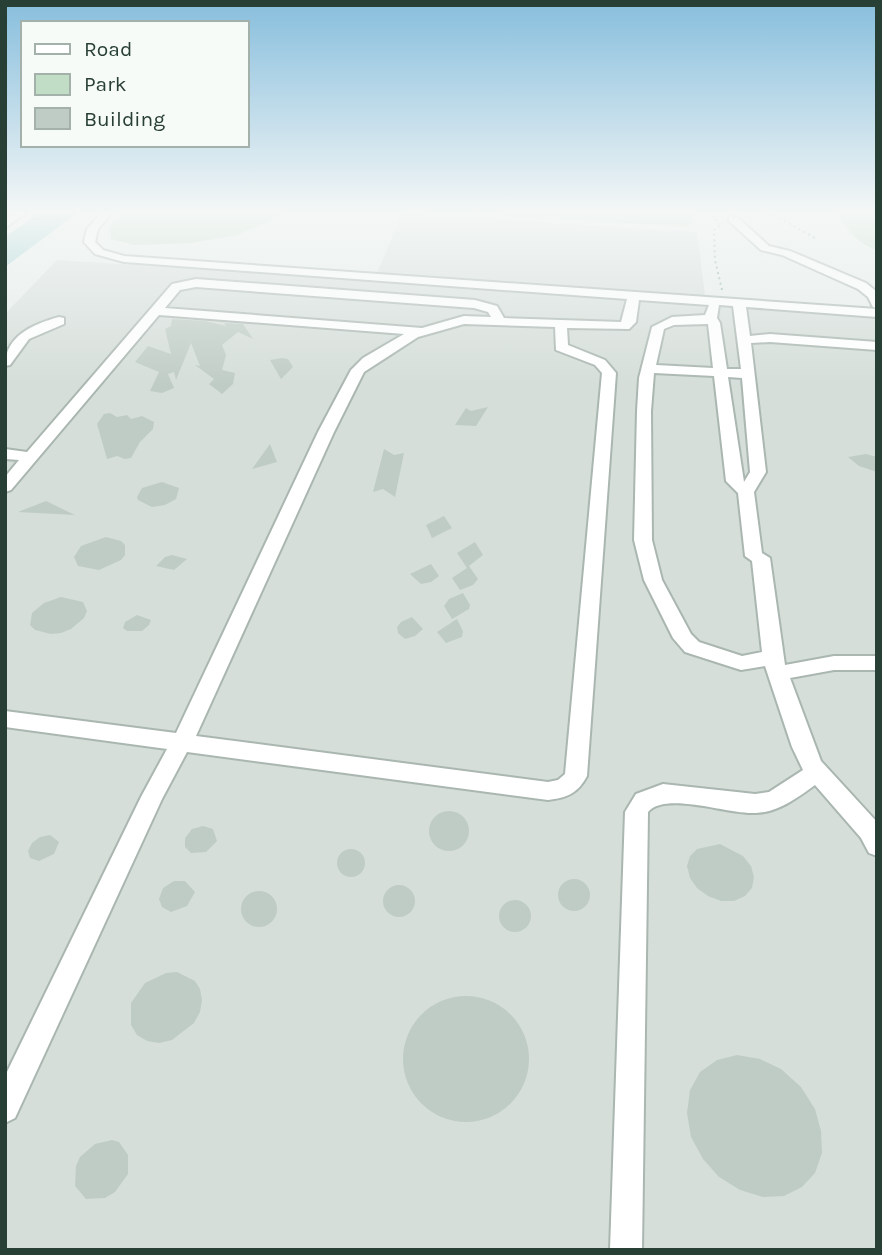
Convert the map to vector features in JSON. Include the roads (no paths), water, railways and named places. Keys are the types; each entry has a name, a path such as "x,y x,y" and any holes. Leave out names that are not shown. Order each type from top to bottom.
{"street":[{"path":"252,269 633,297 720,312 877,313"},
{"path":"822,269 862,286 873,295 877,304"},
{"path":"5,487 176,287 196,283 398,314 421,331"},
{"path":"5,1108 352,381 368,361 421,331 464,320 628,324 633,297"},
{"path":"156,311 398,314 482,305 494,309 500,321"},
{"path":"720,312 743,336 758,472 746,492 754,556 761,558 776,665 803,747 817,772 861,820 877,846"},
{"path":"720,312 743,336 877,346"},
{"path":"720,312 661,324 648,369 644,411 643,540 656,589 683,638 692,647 741,663 877,663"},
{"path":"720,312 720,374 734,481 746,492"},
{"path":"5,362 24,336 59,321"},
{"path":"5,719 548,790 562,790 573,783 577,762 608,373 602,363 570,353 561,347 561,323"},
{"path":"648,369 749,374"},
{"path":"5,454 31,457"},
{"path":"626,1250 635,818 638,804 649,796 663,793 755,804 775,800 817,772"}]}
